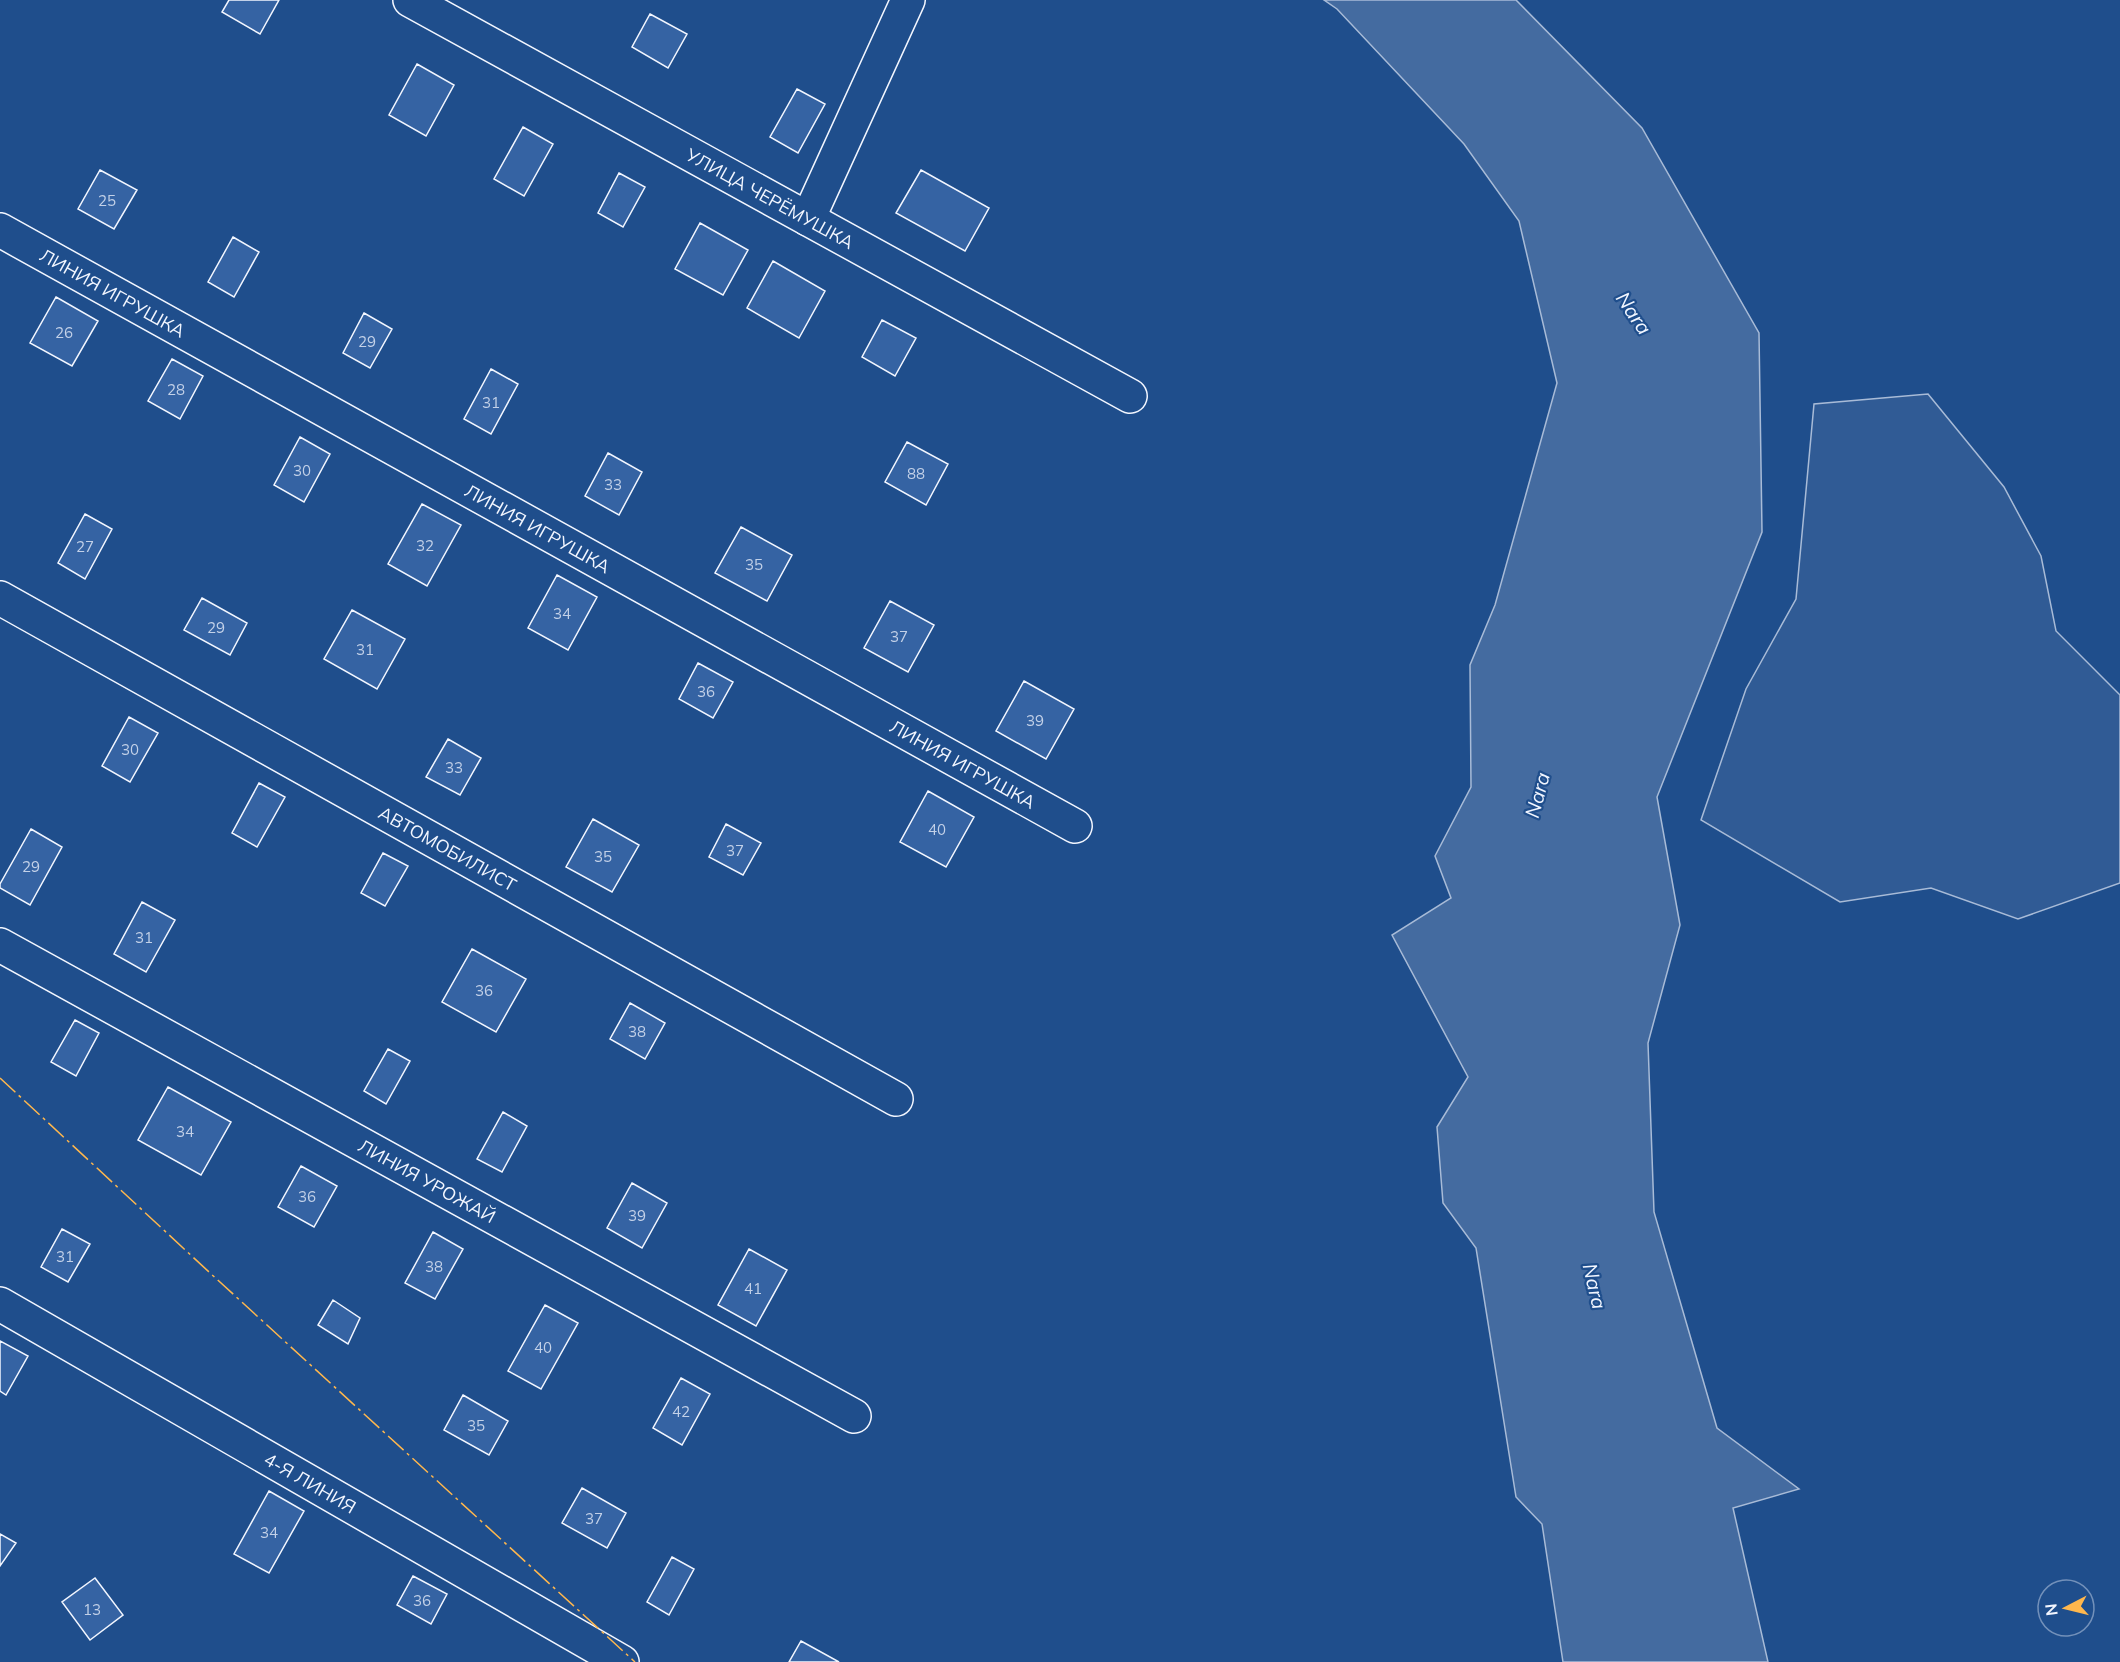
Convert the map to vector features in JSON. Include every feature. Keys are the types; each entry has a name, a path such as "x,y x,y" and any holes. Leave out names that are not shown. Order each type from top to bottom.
{"street":[{"name":"УЛИЦА ЧЕРЁМУШКА","path":"410,0 1130,396"},
{"path":"808,219 908,0"},
{"name":"ЛИНИЯ ИГРУШКА","path":"0,230 1075,826"},
{"name":"АВТОМОБИЛИСТ","path":"0,598 896,1099"},
{"name":"ЛИНИЯ УРОЖАЙ","path":"0,945 854,1416"},
{"name":"4-Я ЛИНИЯ","path":"0,1304 622,1662"}],"shaded area":[{"path":"1928,394 2004,487 2041,556 2056,631 2120,695 2120,883 2018,919 1931,888 1840,902 1701,820 1746,689 1796,599 1814,404"}],"water":[{"name":"Nara","path":"1324,0 1516,0 1642,128 1759,333 1762,532 1657,797 1680,925 1648,1043 1654,1212 1717,1428 1799,1489 1733,1508 1768,1662 1563,1662 1542,1524 1516,1497 1476,1248 1443,1203 1437,1127 1468,1077 1392,935 1451,898 1435,856 1471,787 1470,665 1495,605 1557,383 1519,221 1464,144 1337,9"}],"building":[{"path":"229,0 279,0 260,34 222,12"},
{"path":"650,14 687,34 668,68 632,47"},
{"path":"417,64 454,85 426,136 389,115"},
{"path":"797,89 825,104 798,153 770,137"},
{"path":"523,127 553,144 524,196 494,179"},
{"path":"100,170 137,190 114,229 78,209"},
{"path":"921,170 989,208 965,251 896,213"},
{"path":"619,173 645,187 623,227 598,213"},
{"path":"700,223 748,250 723,295 675,269"},
{"path":"233,237 259,252 234,297 208,282"},
{"path":"773,261 825,291 799,338 747,308"},
{"path":"56,297 98,321 72,366 30,343"},
{"path":"364,313 392,329 370,368 343,353"},
{"path":"882,320 916,338 895,376 862,357"},
{"path":"172,359 203,376 180,419 148,401"},
{"path":"491,369 518,384 491,434 464,419"},
{"path":"300,437 330,454 304,502 274,485"},
{"path":"907,442 948,464 926,505 885,482"},
{"path":"608,453 642,472 619,515 585,496"},
{"path":"422,504 461,525 427,586 388,564"},
{"path":"85,514 112,529 85,579 58,563"},
{"path":"741,527 792,555 767,601 715,573"},
{"path":"557,575 597,597 568,650 528,628"},
{"path":"202,598 247,623 230,655 184,630"},
{"path":"890,601 934,625 908,672 864,648"},
{"path":"352,610 405,639 377,689 324,659"},
{"path":"698,663 733,682 713,718 679,699"},
{"path":"1024,681 1074,709 1046,759 996,731"},
{"path":"129,717 158,733 130,782 102,766"},
{"path":"448,739 481,758 460,795 426,777"},
{"path":"259,783 285,797 257,847 232,833"},
{"path":"928,791 974,817 946,867 900,842"},
{"path":"593,819 639,845 612,892 566,867"},
{"path":"726,824 761,843 743,875 709,857"},
{"path":"31,829 62,847 30,905 0,888 0,884"},
{"path":"383,853 408,866 385,906 361,893"},
{"path":"142,902 175,920 146,972 114,954"},
{"path":"472,949 526,979 496,1032 442,1002"},
{"path":"630,1003 665,1023 645,1059 610,1039"},
{"path":"75,1020 99,1033 76,1076 51,1062"},
{"path":"388,1049 410,1061 386,1104 364,1091"},
{"path":"168,1087 231,1122 201,1175 138,1140"},
{"path":"503,1112 527,1126 502,1172 477,1159"},
{"path":"301,1166 337,1186 314,1227 278,1207"},
{"path":"632,1183 667,1203 642,1248 607,1228"},
{"path":"62,1229 90,1244 68,1282 41,1267"},
{"path":"433,1232 463,1249 435,1299 405,1283"},
{"path":"749,1249 787,1270 756,1326 718,1305"},
{"path":"333,1300 360,1318 348,1344 318,1325"},
{"path":"545,1305 578,1323 541,1389 508,1371"},
{"path":"0,1341 28,1356 6,1395 0,1391"},
{"path":"681,1378 710,1394 682,1445 653,1428"},
{"path":"463,1395 508,1421 489,1455 444,1430"},
{"path":"582,1488 626,1513 607,1548 562,1523"},
{"path":"269,1491 304,1511 269,1573 234,1554"},
{"path":"0,1534 16,1543 0,1566"},
{"path":"672,1557 694,1569 669,1615 647,1602"},
{"path":"413,1576 447,1594 431,1624 397,1605"},
{"path":"95,1578 123,1615 90,1640 62,1602"},
{"path":"801,1641 839,1662 789,1662"}],"power":[{"path":"0,1078 635,1662"}]}
